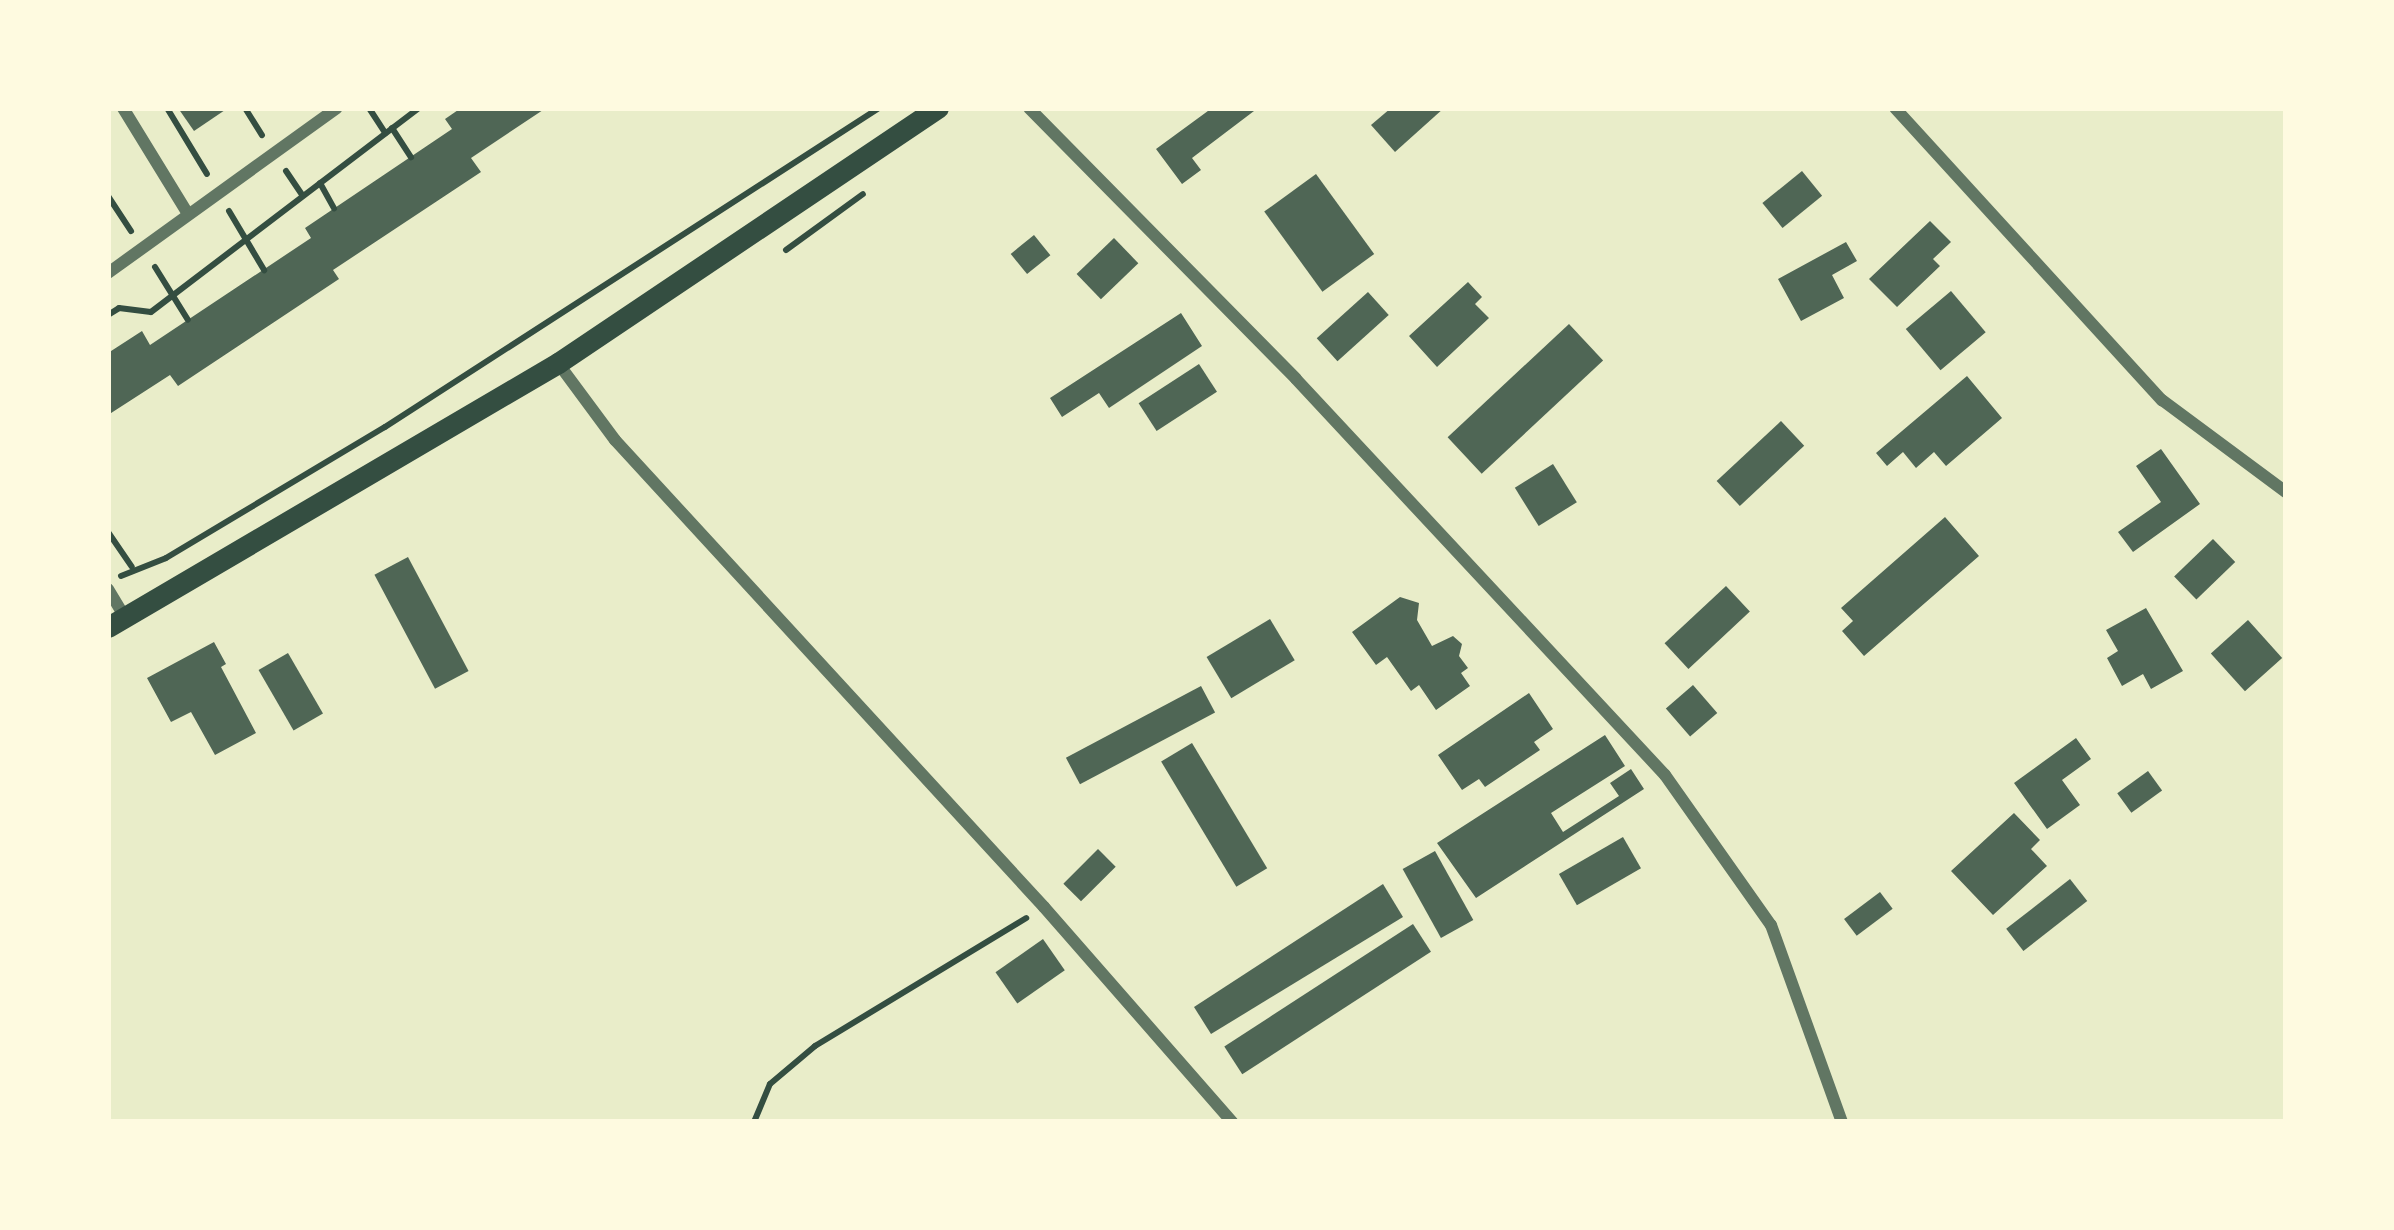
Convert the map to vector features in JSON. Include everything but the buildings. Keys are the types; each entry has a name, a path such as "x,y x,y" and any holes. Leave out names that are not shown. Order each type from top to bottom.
{"main road":[{"path":"117,622 557,363 938,108"}],"street":[{"path":"123,108 188,214"},
{"path":"108,272 337,108"},
{"path":"1029,108 1296,379 1665,775 1771,925 1842,1122"},
{"path":"1895,108 2162,400 2286,492"},
{"path":"557,363 616,440 1044,907 1232,1122"},
{"path":"108,587 117,622"}],"path":[{"path":"369,108 410,157"},
{"path":"108,315 119,308 151,312 418,108"},
{"path":"108,587 132,567 149,567 166,558 385,427 879,108"},
{"path":"320,183 334,208"},
{"path":"786,250 851,203"},
{"path":"245,242 263,270"},
{"path":"172,296 188,320"},
{"path":"108,532 132,567"},
{"path":"754,1122 770,1084 815,1046 1044,907"}]}
